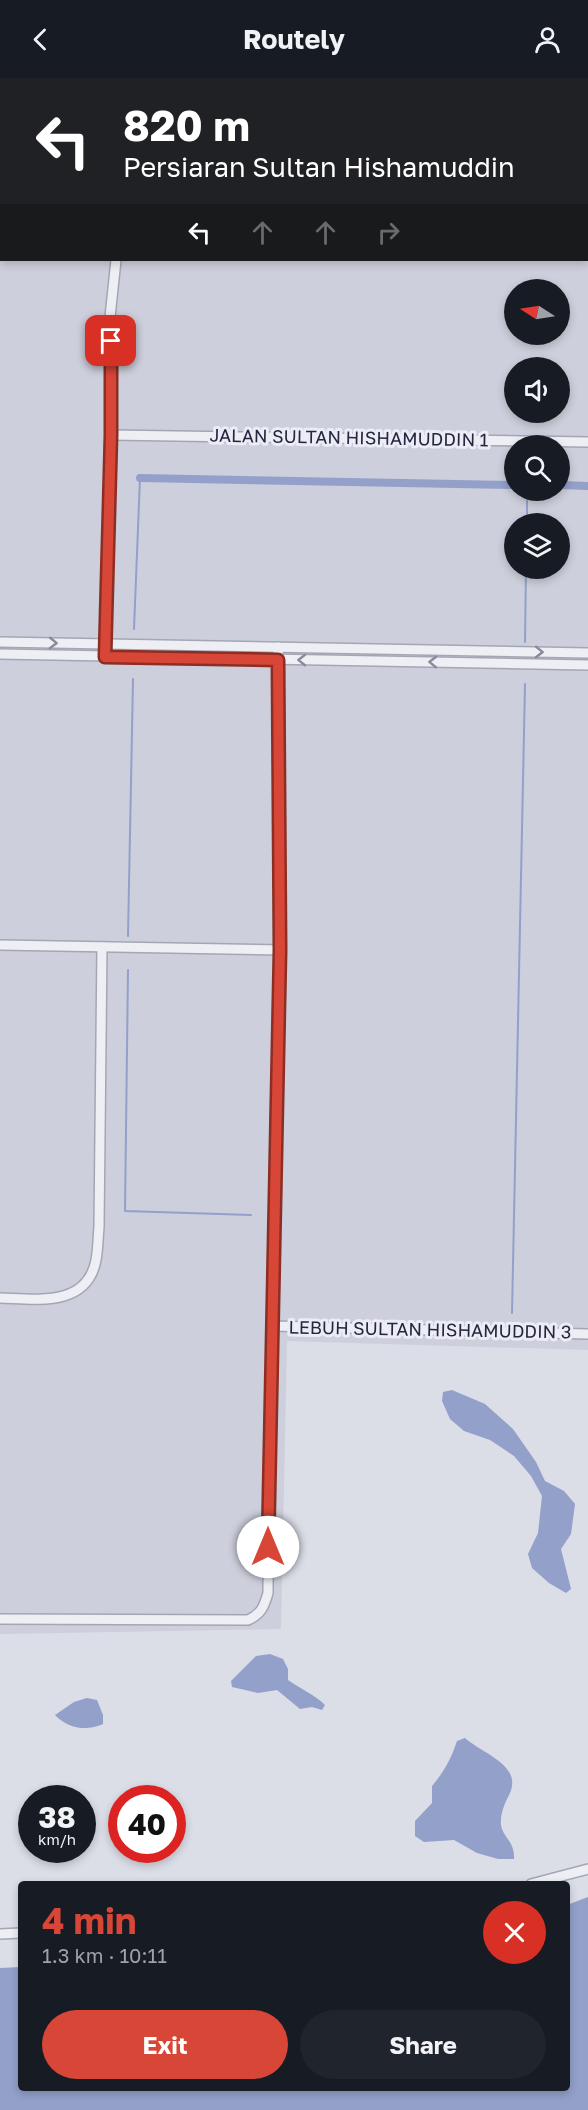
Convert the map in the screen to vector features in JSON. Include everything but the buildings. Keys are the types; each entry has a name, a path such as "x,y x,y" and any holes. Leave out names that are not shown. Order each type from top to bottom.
{"street":[{"path":"105,657 111,435 110,317 116,261"},
{"name":"JALAN SULTAN HISHAMUDDIN 1","path":"111,435 588,442"},
{"path":"0,642 588,652"},
{"path":"0,1619 248,1620 258,1616 268,1593 280,950 278,647"},
{"path":"0,654 588,665"},
{"path":"0,945 280,950"},
{"path":"0,1298 56,1299 75,1292 88,1277 95,1263 99,1227 102,947"},
{"name":"LEBUH SULTAN HISHAMUDDIN 3","path":"272,1326 588,1334"},
{"path":"542,1881 588,1869"},
{"path":"0,1934 18,1933"}],"shaded area":[{"path":"0,261 588,261 588,1350 287,1341 281,1629 0,1634"}],"water":[{"path":"452,1390 485,1404 513,1429 536,1462 545,1481 564,1491 575,1504 571,1534 561,1549 571,1589 566,1593 549,1583 532,1568 528,1554 538,1533 542,1496 531,1476 514,1456 490,1440 464,1431 450,1419 442,1401 443,1392"},
{"path":"270,1654 283,1659 288,1669 288,1680 322,1702 325,1705 322,1710 312,1707 300,1709 277,1690 258,1693 232,1687 231,1681 256,1656"},
{"path":"87,1698 97,1700 103,1715 103,1724 90,1728 71,1726 55,1715 74,1702"},
{"path":"465,1738 499,1761 511,1775 510,1793 502,1812 501,1825 513,1848 514,1859 498,1859 477,1853 454,1840 424,1842 415,1836 415,1821 432,1803 432,1786 447,1765 457,1741"},
{"path":"588,1897 588,2110 0,2110 0,1968 18,1967 18,2091 570,2091 570,1904"}],"waterway":[{"path":"134,629 140,478"},
{"path":"140,478 504,485"},
{"path":"570,485 588,486"},
{"path":"527,501 527,513"},
{"path":"525,642 526,579"},
{"path":"128,936 133,679"},
{"path":"512,1313 525,684"},
{"path":"128,970 125,1211 251,1215"}],"route":[{"path":"111,341 108,608 105,657 278,660 280,950 268,1547"}]}
